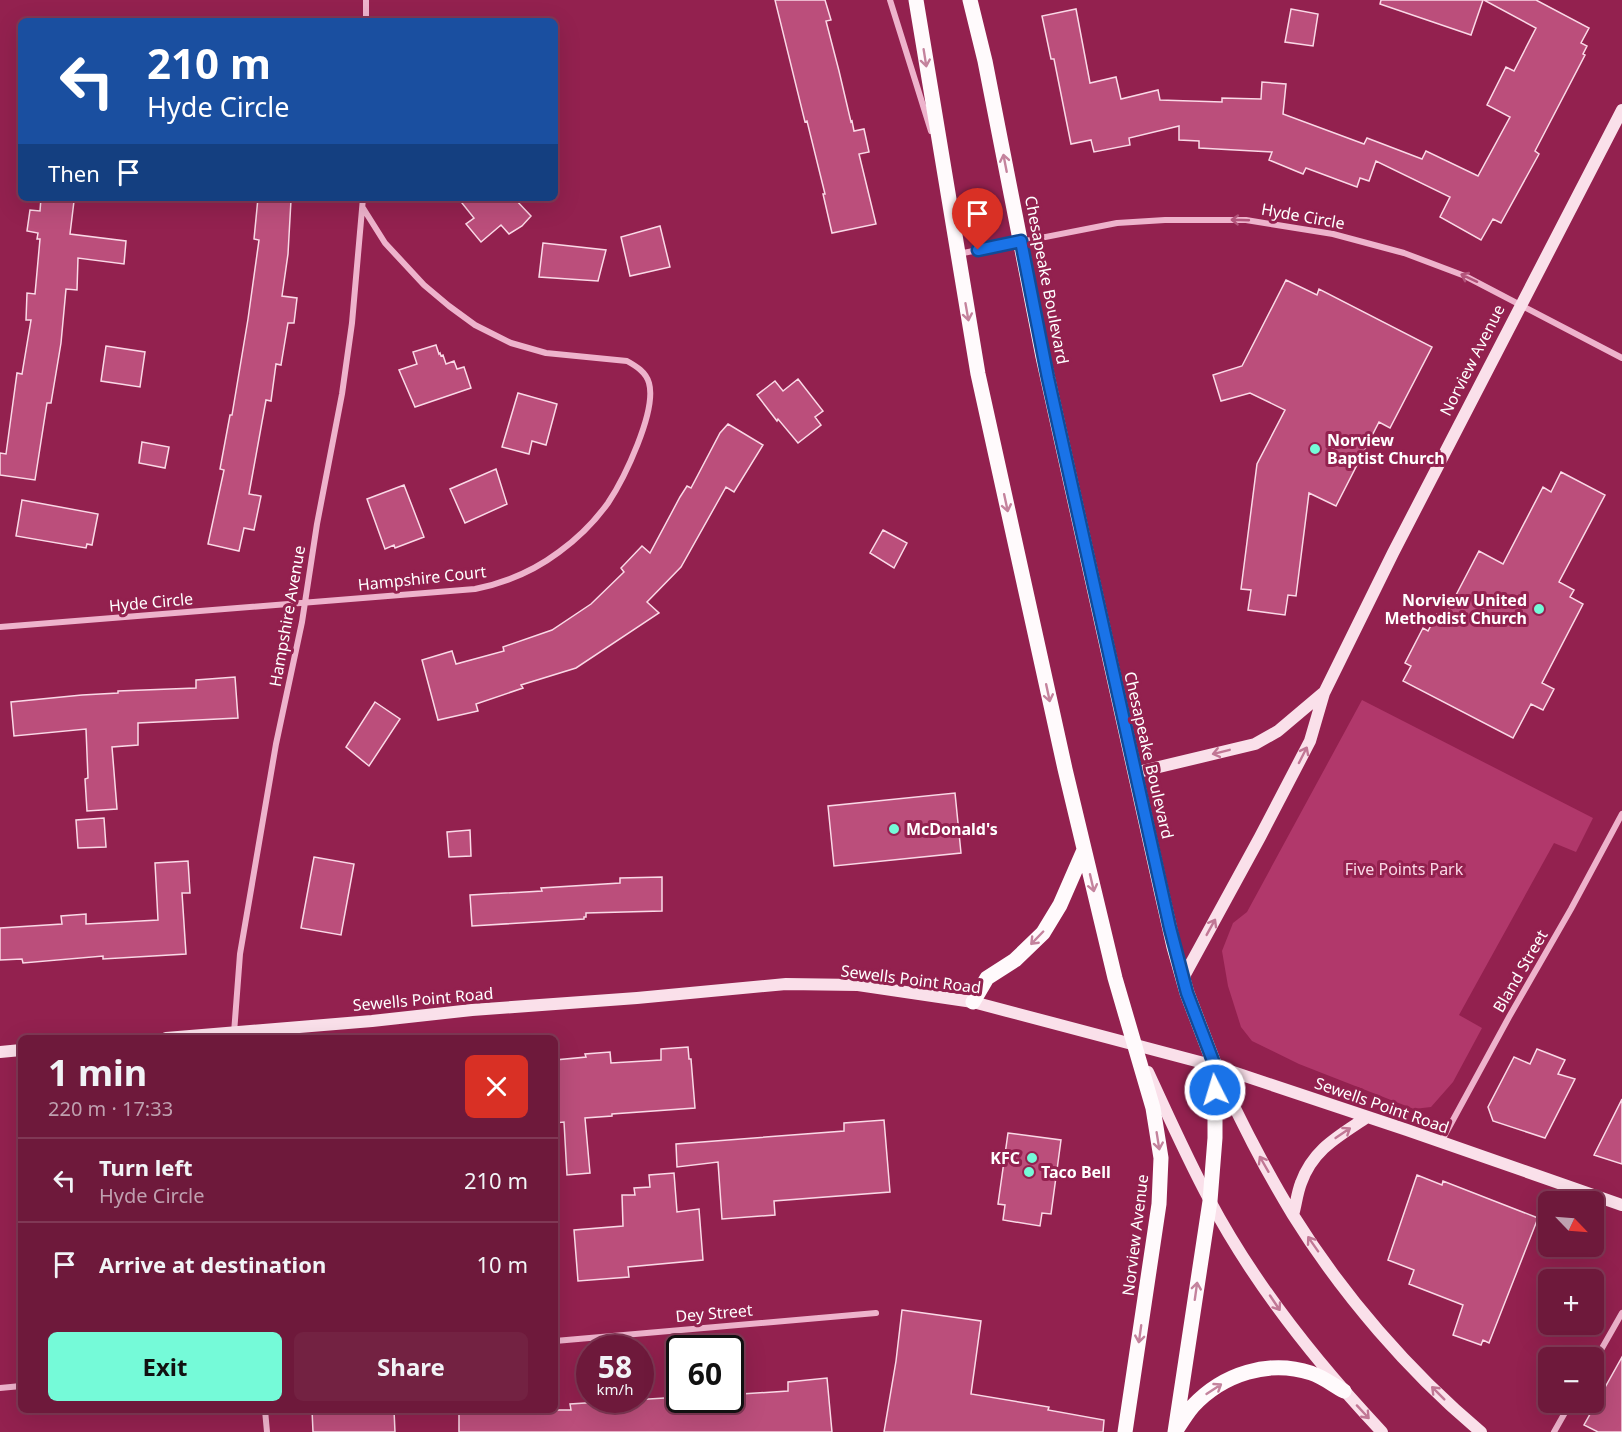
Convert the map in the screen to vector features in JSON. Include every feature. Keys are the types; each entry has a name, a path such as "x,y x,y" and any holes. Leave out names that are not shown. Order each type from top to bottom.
{"main road":[{"path":"916,0 978,374 1057,735 1115,978 1135,1044 1183,1149 1210,1201 1244,1257 1291,1327 1344,1391 1382,1432"},
{"name":"Chesapeake Boulevard","path":"970,0 985,62 1043,357 1134,773 1183,978 1215,1066 1247,1134 1293,1215 1339,1281 1400,1355 1458,1413 1481,1432"},
{"name":"Norview Avenue","path":"1183,978 1310,741 1324,693 1622,110"},
{"name":"Norview Avenue","path":"1134,773 1255,744 1278,731 1324,693"},
{"path":"973,1002 987,978 1015,960 1043,933 1060,905 1084,850"},
{"name":"Sewells Point Road","path":"234,1035 472,1010 786,984 858,985 973,1002 1215,1066 1622,1205"},
{"name":"Norview Avenue","path":"1125,1432 1159,1204 1161,1158 1153,1108 1135,1044"},
{"path":"0,1052 18,1050"},
{"path":"1175,1432 1210,1201 1215,1138 1215,1066"},
{"path":"1293,1215 1300,1184 1310,1162 1326,1145 1367,1117"},
{"path":"1175,1432 1192,1407 1209,1391 1234,1376 1263,1368 1284,1367 1311,1373 1344,1391"}],"street":[{"path":"366,0 366,18"},
{"path":"890,0 942,166"},
{"name":"Hampshire Avenue","path":"234,1035 240,954 276,744 344,382 363,201"},
{"name":"Hampshire Court","path":"304,604 476,589 491,586 526,572 559,552 588,527 607,503 627,469 643,428 651,394 649,380 637,366 627,362 546,353 511,343 475,325 424,285 385,243 363,208"},
{"name":"Hyde Circle","path":"957,254 1117,223 1166,220 1246,220 1333,234 1404,253 1465,276 1622,358"},
{"name":"Hyde Circle","path":"0,627 304,604"},
{"name":"Bland Street","path":"1441,1142 1622,814"},
{"name":"Dey Street","path":"558,1341 876,1313"},
{"path":"1603,1347 1622,1313"},
{"path":"0,1388 18,1386"},
{"path":"265,1413 267,1432"},
{"path":"1554,1432 1565,1413"}],"green space":[{"name":"Five Points Park","path":"1362,700 1593,818 1576,852 1554,843 1459,1015 1482,1028 1453,1082 1431,1107 1414,1109 1299,1064 1252,1041 1241,1027 1228,986 1222,951 1233,923 1247,912"}],"building":[{"path":"775,0 825,0 831,20 826,21 851,122 854,131 864,129 869,152 859,154 876,224 832,233 823,194 825,194"},
{"path":"1381,0 1483,0 1471,35 1380,4"},
{"path":"1484,0 1536,0 1589,28 1581,43 1587,46 1583,54 1585,55 1535,151 1539,154 1501,223 1493,219 1481,240 1440,217 1450,197 1376,161 1369,181 1360,178 1357,187 1306,168 1303,174 1269,160 1272,152 1199,148 1199,141 1179,140 1179,126 1129,138 1130,145 1094,152 1091,140 1071,144 1054,59 1051,59 1042,16 1076,9 1090,83 1116,77 1121,99 1158,90 1160,100 1222,102 1222,98 1261,99 1262,82 1286,84 1283,114 1364,144 1367,138 1422,159 1426,151 1478,176 1510,117 1487,105 1506,67 1514,71 1536,28"},
{"path":"1291,9 1318,14 1313,46 1285,42"},
{"path":"41,201 74,201 70,234 126,241 124,264 78,258 77,290 66,289 61,343 51,403 47,403 35,480 0,475 0,453 6,454 17,373 22,374 31,320 26,320 27,293 35,294 40,239 37,239 38,233 27,231 30,210 40,211"},
{"path":"258,201 291,201 288,254 282,296 297,298 294,323 288,323 281,365 276,364 271,401 266,400 249,494 261,496 254,530 244,528 239,551 208,544 224,470 220,469 230,415 232,415 248,319 259,240 254,239"},
{"path":"460,201 517,201 531,216 522,226 509,234 501,225 481,242 466,224 474,218"},
{"path":"660,226 670,267 630,276 621,237"},
{"path":"543,243 606,250 598,281 539,277"},
{"name":"Norview Baptist Church","path":"1286,280 1317,295 1319,289 1432,347 1390,428 1379,422 1336,506 1309,493 1296,596 1288,595 1285,615 1248,610 1251,590 1241,589 1257,464 1285,410 1250,393 1221,401 1213,375 1242,366"},
{"path":"436,345 446,364 454,361 457,369 464,367 471,388 415,407 399,370 417,364 413,352"},
{"path":"106,346 145,352 140,387 101,381"},
{"path":"798,379 823,411 815,417 821,425 798,443 757,395 775,381 783,391"},
{"path":"518,393 557,404 546,445 532,441 529,454 502,447"},
{"path":"728,424 763,445 734,492 726,487 681,567 647,602 659,613 576,668 521,685 523,688 476,704 478,711 438,720 422,660 452,651 456,664 504,651 503,647 552,630 591,604 624,572 621,568 642,546 650,553 680,497 687,486 691,488 720,433"},
{"path":"142,442 169,447 165,468 139,463"},
{"path":"496,469 507,504 465,523 450,489"},
{"name":"Norview United Methodist Church","path":"1561,472 1605,495 1559,582 1574,590 1570,597 1583,604 1542,683 1554,689 1543,710 1531,704 1513,738 1403,681 1411,666 1405,663 1423,628 1428,631 1437,614 1444,618 1479,551 1503,564 1543,487 1551,492"},
{"path":"404,485 424,537 395,548 394,545 385,549 367,499"},
{"path":"22,500 98,514 92,545 87,544 86,548 16,536"},
{"path":"883,530 907,543 894,568 870,553"},
{"path":"235,677 238,718 138,723 138,745 112,747 117,809 87,811 86,729 14,736 11,702 118,693 118,691 196,688 196,680"},
{"path":"375,702 400,719 369,766 346,747"},
{"name":"McDonald's","path":"955,793 961,853 834,866 828,806"},
{"path":"104,818 106,847 78,848 76,820"},
{"path":"470,830 471,856 449,857 447,832"},
{"path":"314,857 354,864 341,935 301,928"},
{"path":"188,861 190,893 182,893 186,954 103,959 103,956 23,963 22,959 0,960 0,928 62,924 61,916 86,914 86,924 158,920 155,863"},
{"path":"662,877 662,911 586,913 584,919 472,926 470,895 620,883 620,878"},
{"path":"688,1047 695,1108 585,1118 590,1173 567,1175 564,1122 558,1123 558,1060 610,1052 611,1063 661,1060 661,1049"},
{"path":"1537,1049 1565,1060 1558,1074 1575,1079 1545,1138 1493,1121 1488,1107 1514,1057 1530,1064"},
{"path":"1622,1099 1622,1164 1594,1155"},
{"path":"884,1120 890,1192 774,1201 775,1215 722,1219 718,1162 677,1167 676,1144 844,1131 844,1123"},
{"name":"Taco Bell","path":"1008,1133 1061,1140 1051,1214 1042,1213 1040,1226 1003,1220 1005,1205 998,1204"},
{"path":"674,1173 677,1212 699,1209 703,1260 628,1267 629,1277 578,1281 574,1230 623,1226 622,1195 635,1195 634,1188 650,1187 649,1175"},
{"path":"1417,1175 1442,1185 1443,1181 1538,1218 1489,1343 1483,1340 1481,1345 1453,1335 1463,1305 1409,1284 1414,1270 1388,1260"},
{"path":"902,1310 981,1321 971,1394 1049,1407 1048,1410 1104,1420 1103,1432 884,1432"},
{"path":"1622,1357 1622,1432 1598,1432 1584,1425 1591,1413 1604,1413 1604,1389"},
{"path":"827,1378 832,1432 459,1432 459,1414 558,1413 558,1410 571,1410 570,1404 576,1404 576,1413 654,1413 654,1399 666,1398 666,1413 744,1413 744,1394 788,1391 788,1382"},
{"path":"312,1413 394,1413 395,1432 313,1432"}],"place":[{"name":"Norview Baptist Church","path":"1315,449"},
{"name":"Norview United Methodist Church","path":"1539,609"},
{"name":"McDonald's","path":"894,829"},
{"name":"KFC","path":"1032,1158"},
{"name":"Taco Bell","path":"1029,1172"}],"route":[{"path":"978,250 1021,241 1048,378 1174,947 1187,993 1215,1066 1215,1090"}]}
